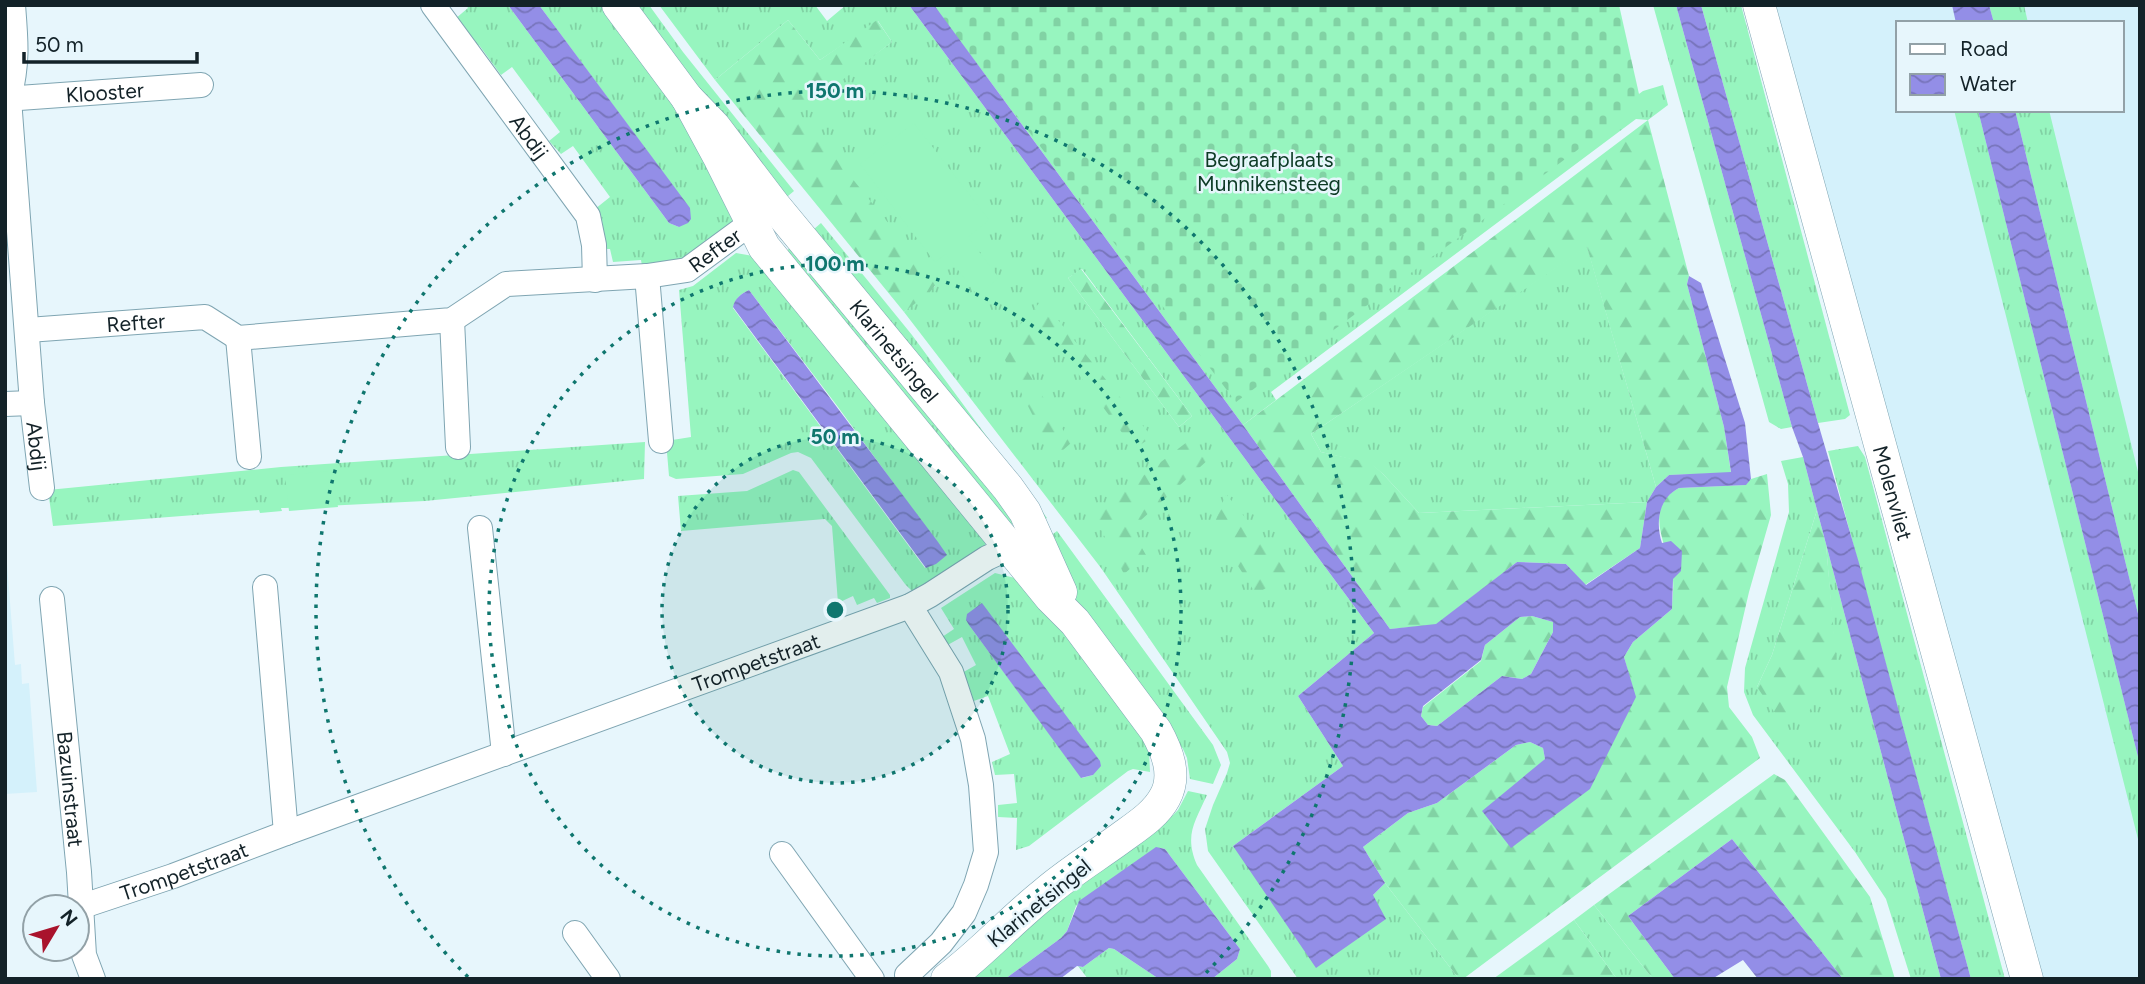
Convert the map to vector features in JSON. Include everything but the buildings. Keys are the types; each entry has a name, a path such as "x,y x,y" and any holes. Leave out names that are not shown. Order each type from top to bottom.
{"street":[{"name":"Abdij","path":"13,5 17,55 15,75 7,99 21,343 32,403 42,488"},
{"name":"Abdij","path":"433,5 588,216 594,245 594,280"},
{"name":"Klarinetsingel","path":"618,5 687,98 714,126 762,214 984,458 1025,512 1023,541 1075,622 1162,742 1170,762 1167,791 1155,810 1047,891 947,979"},
{"name":"Molenvliet","path":"1759,5 2027,979"},
{"name":"Klooster","path":"7,99 201,86"},
{"name":"Refter","path":"21,343 205,317 238,338 452,320 506,284 647,276 687,270 762,214"},
{"path":"647,276 661,441"},
{"path":"452,320 458,447"},
{"path":"238,338 249,457"},
{"name":"Abdij","path":"5,404 32,403"},
{"path":"480,528 504,754"},
{"name":"Trompetstraat","path":"91,903 173,876 910,606 987,558 1023,541"},
{"path":"265,587 286,833"},
{"name":"Bazuinstraat","path":"52,599 80,893"},
{"name":"Klarinetsingel","path":"907,975 941,943 964,914 986,852 981,785 973,739 951,672 910,606"},
{"path":"782,854 872,979"},
{"path":"575,933 608,979"}],"shaded area":[{"path":"1763,5 2140,5 2140,979 2033,979"},
{"path":"6,551 15,665 21,664 22,684 29,683 37,792 5,794"}],"green space":[{"path":"466,5 508,5 669,223 679,227 689,208 539,5 605,5 679,107 734,219 730,226 684,261 642,266 641,260 613,262 610,249 604,249 602,220 595,209 610,197 573,146 561,154 549,141 560,132 512,67 501,75 479,45 475,47 455,19 468,8"},
{"path":"631,5 649,5 794,191 782,201"},
{"path":"659,5 815,5 827,21 846,5 909,5 1374,633 1298,696 1343,766 1233,846 1373,895 1385,883 1459,979 1298,979 1208,851 1205,829 1230,763 1227,752 1101,568 904,312 935,286 795,113 892,42 878,21 820,60 788,20 715,80","holes":["1082,269 1192,416 1179,427 1068,278"]},
{"name":"Begraafplaats Munnikensteeg","path":"932,5 1619,5 1641,103 1236,402"},
{"name":"Begraafplaats Munnikensteeg","path":"934,5 1583,135 1643,91 1663,85 1668,105 1648,120 1636,119 1271,392 1276,400 1243,425"},
{"path":"1653,5 1676,5 1792,427 1781,429 1769,422"},
{"path":"1701,5 1741,5 1850,415 1845,419 1818,423"},
{"path":"1989,5 2024,5 2028,21 1993,21"},
{"path":"788,20 820,60 877,20 892,42 799,113 937,283 923,301 921,299 904,312 715,80"},
{"path":"1955,112 1978,112 2140,765 2140,847"},
{"path":"2015,112 2049,112 2140,480 2140,622"},
{"path":"1648,120 1689,276 1687,284 1724,427 1731,473 1669,475 1656,487 1587,247 1311,434 1321,452 1371,463 1419,513 1647,502 1640,548 1585,585 1566,564 1517,562 1436,625 1390,629 1243,425"},
{"path":"914,123 989,220 968,237 999,278 977,295 946,254 935,262 860,164"},
{"path":"821,223 912,335 1047,518 1040,523 807,235"},
{"path":"796,243 1018,521 1008,527 780,256"},
{"path":"1587,246 1656,487 1647,502 1419,513 1371,464 1321,452 1311,434"},
{"path":"736,253 753,256 987,541 984,546 914,593 811,458 798,452 743,474 676,479 669,476 666,441 691,437 679,290 693,286","holes":["749,290 946,555 925,568 733,308 739,297"]},
{"path":"1081,269 1192,416 1179,427 1068,278"},
{"path":"1042,300 1152,437 1134,449 1054,341 1023,364 1071,443 1054,458 999,348"},
{"path":"645,442 644,479 425,501 281,508 282,511 260,513 259,510 53,526 48,490 281,467"},
{"path":"1187,442 1209,459 1131,529 1146,555 1124,574 1093,514"},
{"path":"1858,446 1865,457 2005,979 1971,979 1828,451"},
{"path":"1803,457 1817,510 1772,655 1757,687 1836,668 1826,544 1941,979 1911,979 1886,899 1855,852 1753,715 1744,692 1745,668 1789,512 1788,484 1781,461"},
{"path":"793,470 799,472 890,598 877,603 874,598 857,605 853,596 838,603 832,526 825,519 681,531 678,496 747,491"},
{"path":"332,471 338,507 289,511 285,475"},
{"path":"1767,474 1771,515 1749,592 1727,687 1729,707 1752,737 1760,758 1463,979 1459,979 1385,883 1363,847 1408,813 1437,803 1516,745 1530,742 1543,748 1545,759 1533,771 1635,697 1624,657 1633,642 1672,609 1673,580 1660,530 1661,506 1667,496 1679,488 1745,485 1751,479"},
{"path":"1226,494 1288,575 1256,594 1213,527"},
{"path":"1817,510 1826,544 1837,668 1808,713 1784,726 1757,687 1772,655"},
{"path":"1057,531 1213,745 1221,765 1213,784 1190,779 1183,749 1087,620 1070,592 1053,534"},
{"path":"995,573 1015,578 1023,573 1138,726 1149,750 1150,772 1133,769 1128,771 1029,846 1016,850 1017,818 998,817 998,805 1017,803 1014,774 995,775 992,762 1010,754 988,696 971,702 960,674 976,665 962,637 944,647 939,639 954,629 941,608","holes":["969,625 1093,775 1082,778"]},
{"path":"1532,616 1553,622 1553,632 1531,674 1522,679 1502,676 1437,726 1428,725 1421,716 1423,707 1481,661 1485,645 1520,617"},
{"path":"1774,774 1785,780 1870,897 1895,979 1843,979 1732,839 1628,916 1675,979 1653,979 1594,905"},
{"path":"1188,791 1207,795 1191,837 1197,865 1268,966 1271,979 1212,979 1237,959 1240,949 1165,849 1161,848 1076,906 1067,931 1061,938 1005,979 967,979 1019,928 1173,815"},
{"path":"1594,905 1653,979 1617,979 1574,920"},
{"path":"1574,920 1617,979 1493,979"},
{"path":"1109,948 1159,979 1088,979 1078,966 1083,967"}],"water":[{"path":"508,5 539,5 690,208 691,219 688,223 679,227 669,223"},
{"path":"909,5 934,5 1390,629 1436,624 1517,562 1566,564 1586,585 1640,548 1647,502 1656,487 1669,475 1731,472 1724,427 1687,284 1689,276 1701,283 1745,423 1751,479 1746,485 1679,488 1672,492 1663,504 1659,519 1662,543 1671,541 1682,551 1681,571 1673,579 1672,609 1633,642 1624,657 1636,697 1590,789 1511,848 1482,811 1545,759 1543,748 1530,742 1516,745 1437,803 1408,813 1363,847 1385,883 1373,895 1386,919 1316,968 1233,846 1343,766 1298,696 1374,633","holes":["1532,616 1553,622 1553,632 1531,674 1522,679 1502,676 1437,726 1428,725 1421,716 1423,706 1481,660 1485,645 1520,617"]},
{"path":"1676,5 1701,5 1859,563 1971,979 1941,979 1803,457 1792,427"},
{"path":"1952,5 1989,5 1993,21 1956,21"},
{"path":"1978,112 2015,112 2140,622 2140,765"},
{"path":"749,290 947,555 936,564 926,568 733,307 735,301"},
{"path":"982,603 1100,761 1101,766 1093,775 1081,778 969,625 967,614"},
{"path":"1732,839 1843,979 1758,979 1743,960 1712,979 1675,979 1628,916"},
{"path":"1156,847 1165,849 1240,949 1237,959 1212,979 1159,979 1109,948 1083,967 1077,966 1060,979 1005,979 1061,938 1067,931 1079,901"}]}
